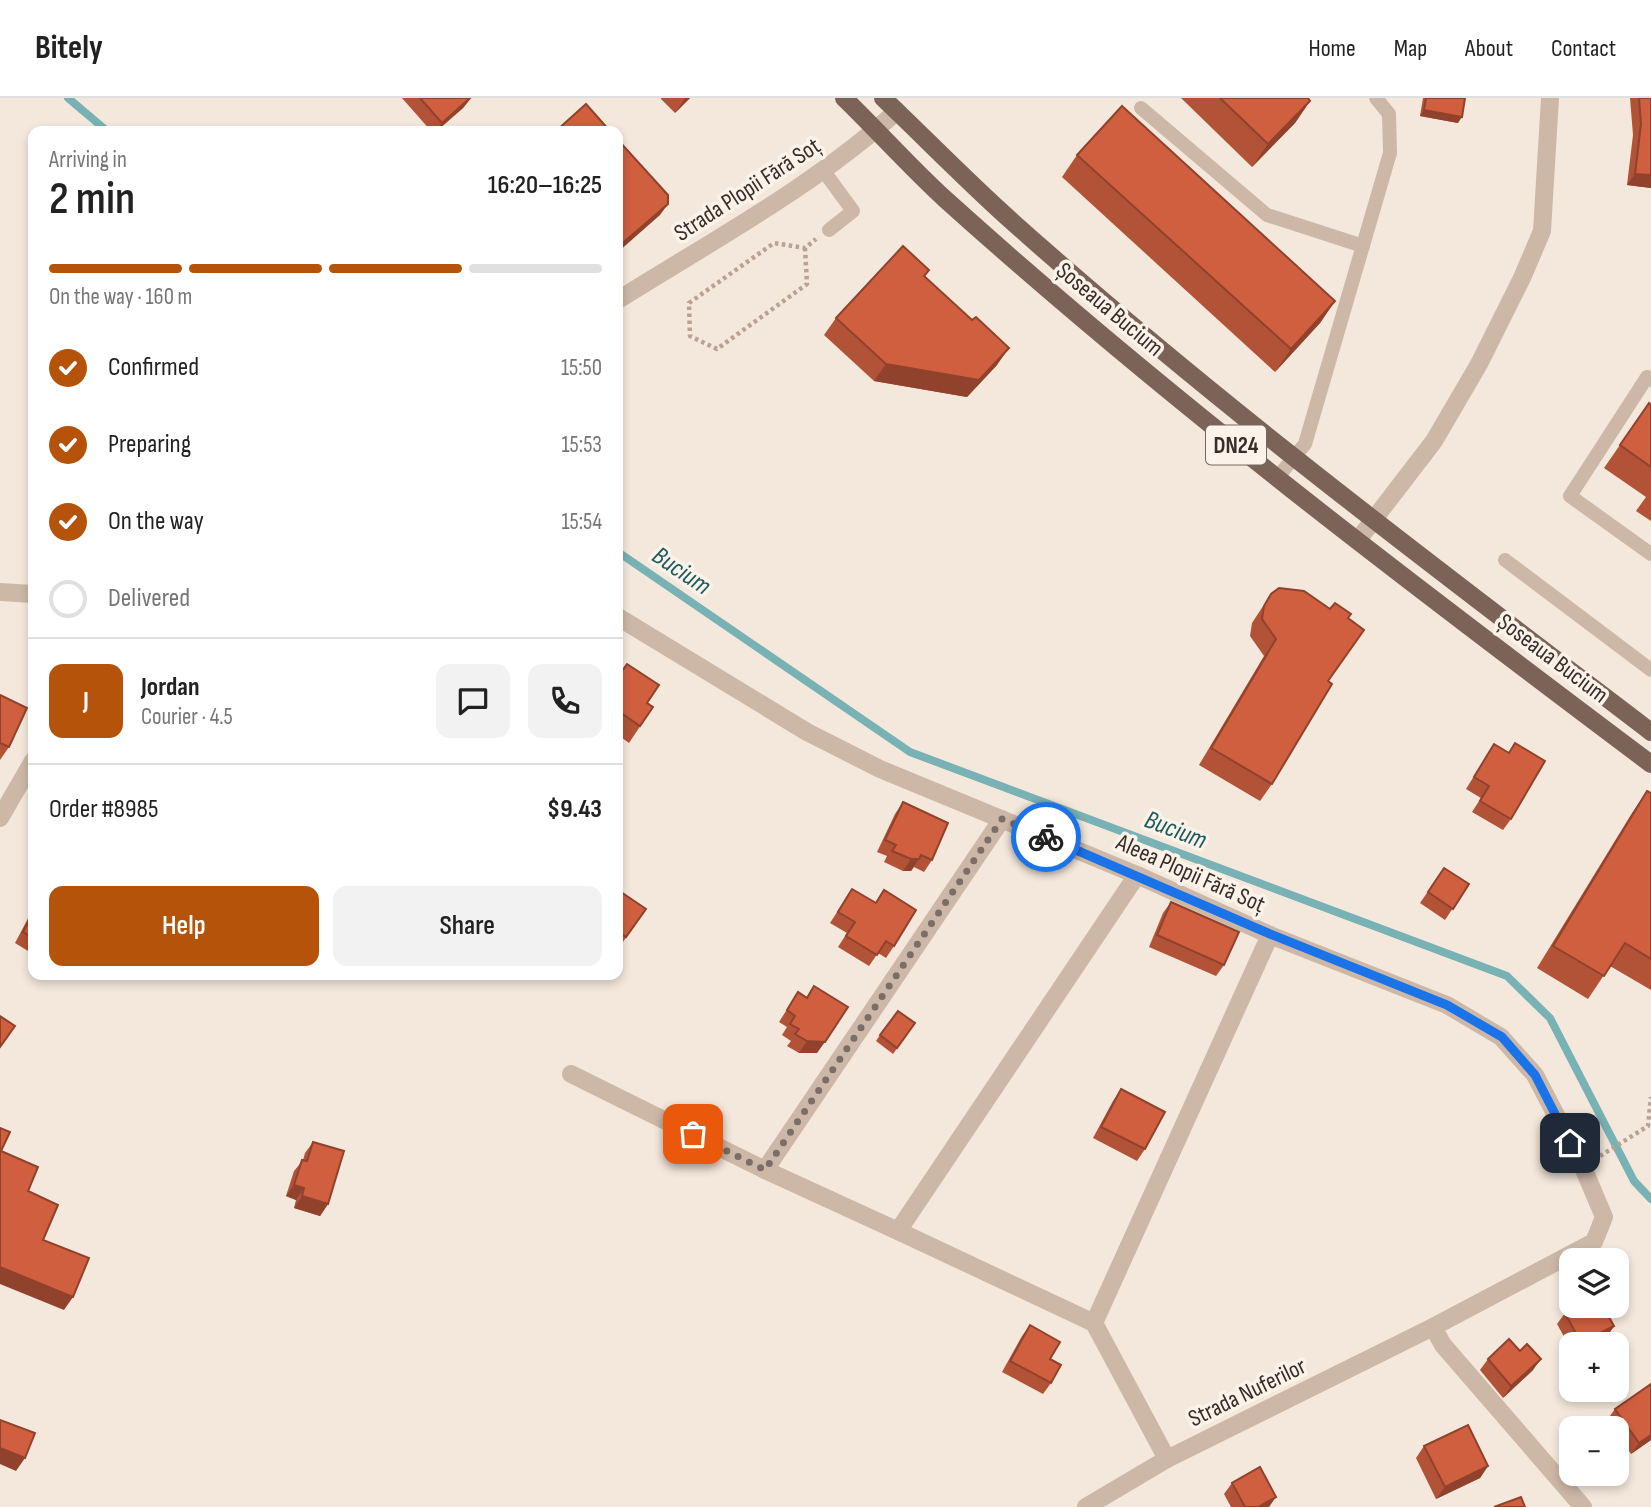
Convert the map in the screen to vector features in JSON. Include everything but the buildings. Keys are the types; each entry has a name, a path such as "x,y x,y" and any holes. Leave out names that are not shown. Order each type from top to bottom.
{"main road":[{"name":"Șoseaua Bucium","path":"844,98 943,197 1079,316 1277,478 1651,764"},
{"name":"Șoseaua Bucium","path":"883,98 1004,215 1294,457 1651,733"}],"street":[{"path":"1358,540 1434,441 1479,364 1542,231 1550,98"},
{"name":"Strada Plopii Fără Soț","path":"623,297 823,170 897,111"},
{"path":"0,592 28,594"},
{"name":"Aleea Plopii Fără Soț","path":"623,620 807,732 880,769 1137,875 1270,934 1447,1005 1502,1037 1535,1075 1582,1165 1604,1217 1594,1242"},
{"path":"0,818 28,770"},
{"path":"765,1170 1002,819"},
{"path":"898,1231 1137,875"},
{"path":"1094,1323 1270,934"},
{"path":"571,1074 765,1170 1094,1323 1167,1460"},
{"name":"Strada Nuferilor","path":"1086,1507 1167,1460 1433,1327 1594,1242"},
{"path":"1433,1327 1443,1345 1583,1507"}],"lane":[{"path":"1277,478 1305,444 1390,153 1389,114 1377,98"},
{"path":"1141,108 1267,215 1363,246"},
{"path":"823,170 853,211 829,230"},
{"path":"1651,380 1647,377 1570,496 1651,554"},
{"path":"1505,560 1651,670"}],"path":[{"path":"774,243 805,248 807,284 717,349 690,336 689,303 774,243"},
{"path":"1595,1158 1648,1126 1651,1097"}],"waterway":[{"name":"Bucium","path":"68,98 101,126"},
{"name":"Bucium","path":"623,555 910,752 1507,976 1550,1018 1634,1181 1651,1199"}],"way so far":[{"path":"693,1134 765,1170 1002,819 1046,837"}],"route":[{"path":"1046,837 1270,934 1447,1005 1502,1037 1535,1075 1570,1143"}]}
